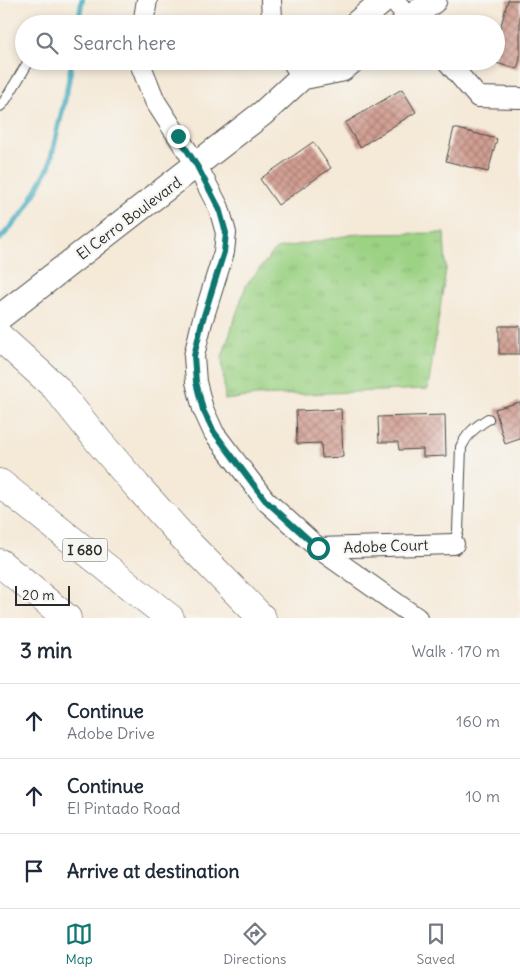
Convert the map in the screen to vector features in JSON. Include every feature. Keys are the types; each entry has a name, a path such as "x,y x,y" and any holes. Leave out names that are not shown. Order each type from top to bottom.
{"highway":[{"path":"0,337 55,387 136,486 192,547 262,618"},
{"name":"I 680","path":"0,482 170,618"},
{"path":"0,563 67,618"}],"street":[{"path":"144,15 147,0"},
{"path":"271,0 272,15"},
{"path":"366,15 384,0"},
{"path":"394,0 404,15"},
{"path":"417,15 434,0"},
{"path":"143,70 155,101 197,166 219,208 226,233 224,252 202,322 194,356 196,382 203,410 214,432 265,500 318,548 417,618"},
{"name":"El Cerro Boulevard","path":"0,317 197,166 262,113 300,70"},
{"path":"455,70 478,97 520,98"},
{"name":"Adobe Court","path":"318,548 454,544"}],"lane":[{"path":"0,106 24,70"},
{"path":"454,544 458,530 461,447 473,429 488,419"}],"green space":[{"path":"444,233 446,269 428,389 255,396 225,400 222,357 246,285 276,249 355,234"}],"building":[{"path":"508,0 520,0 520,59 517,69 505,66 504,15"},
{"path":"402,89 416,112 360,147 345,123"},
{"path":"454,128 497,139 488,172 446,161"},
{"path":"313,142 331,168 278,205 260,179"},
{"path":"499,326 520,326 520,354 499,354"},
{"path":"520,402 520,439 505,444 495,409"},
{"path":"341,409 343,457 322,458 321,443 297,444 296,411"},
{"path":"445,415 446,456 423,457 423,449 399,450 398,442 379,442 378,417"}],"waterway":[{"path":"80,15 82,0"},
{"path":"0,239 24,212 49,167 70,70"}],"route":[{"path":"178,136 197,166 219,208 226,233 224,252 202,322 194,356 196,382 203,410 214,432 265,500 318,548"}]}
